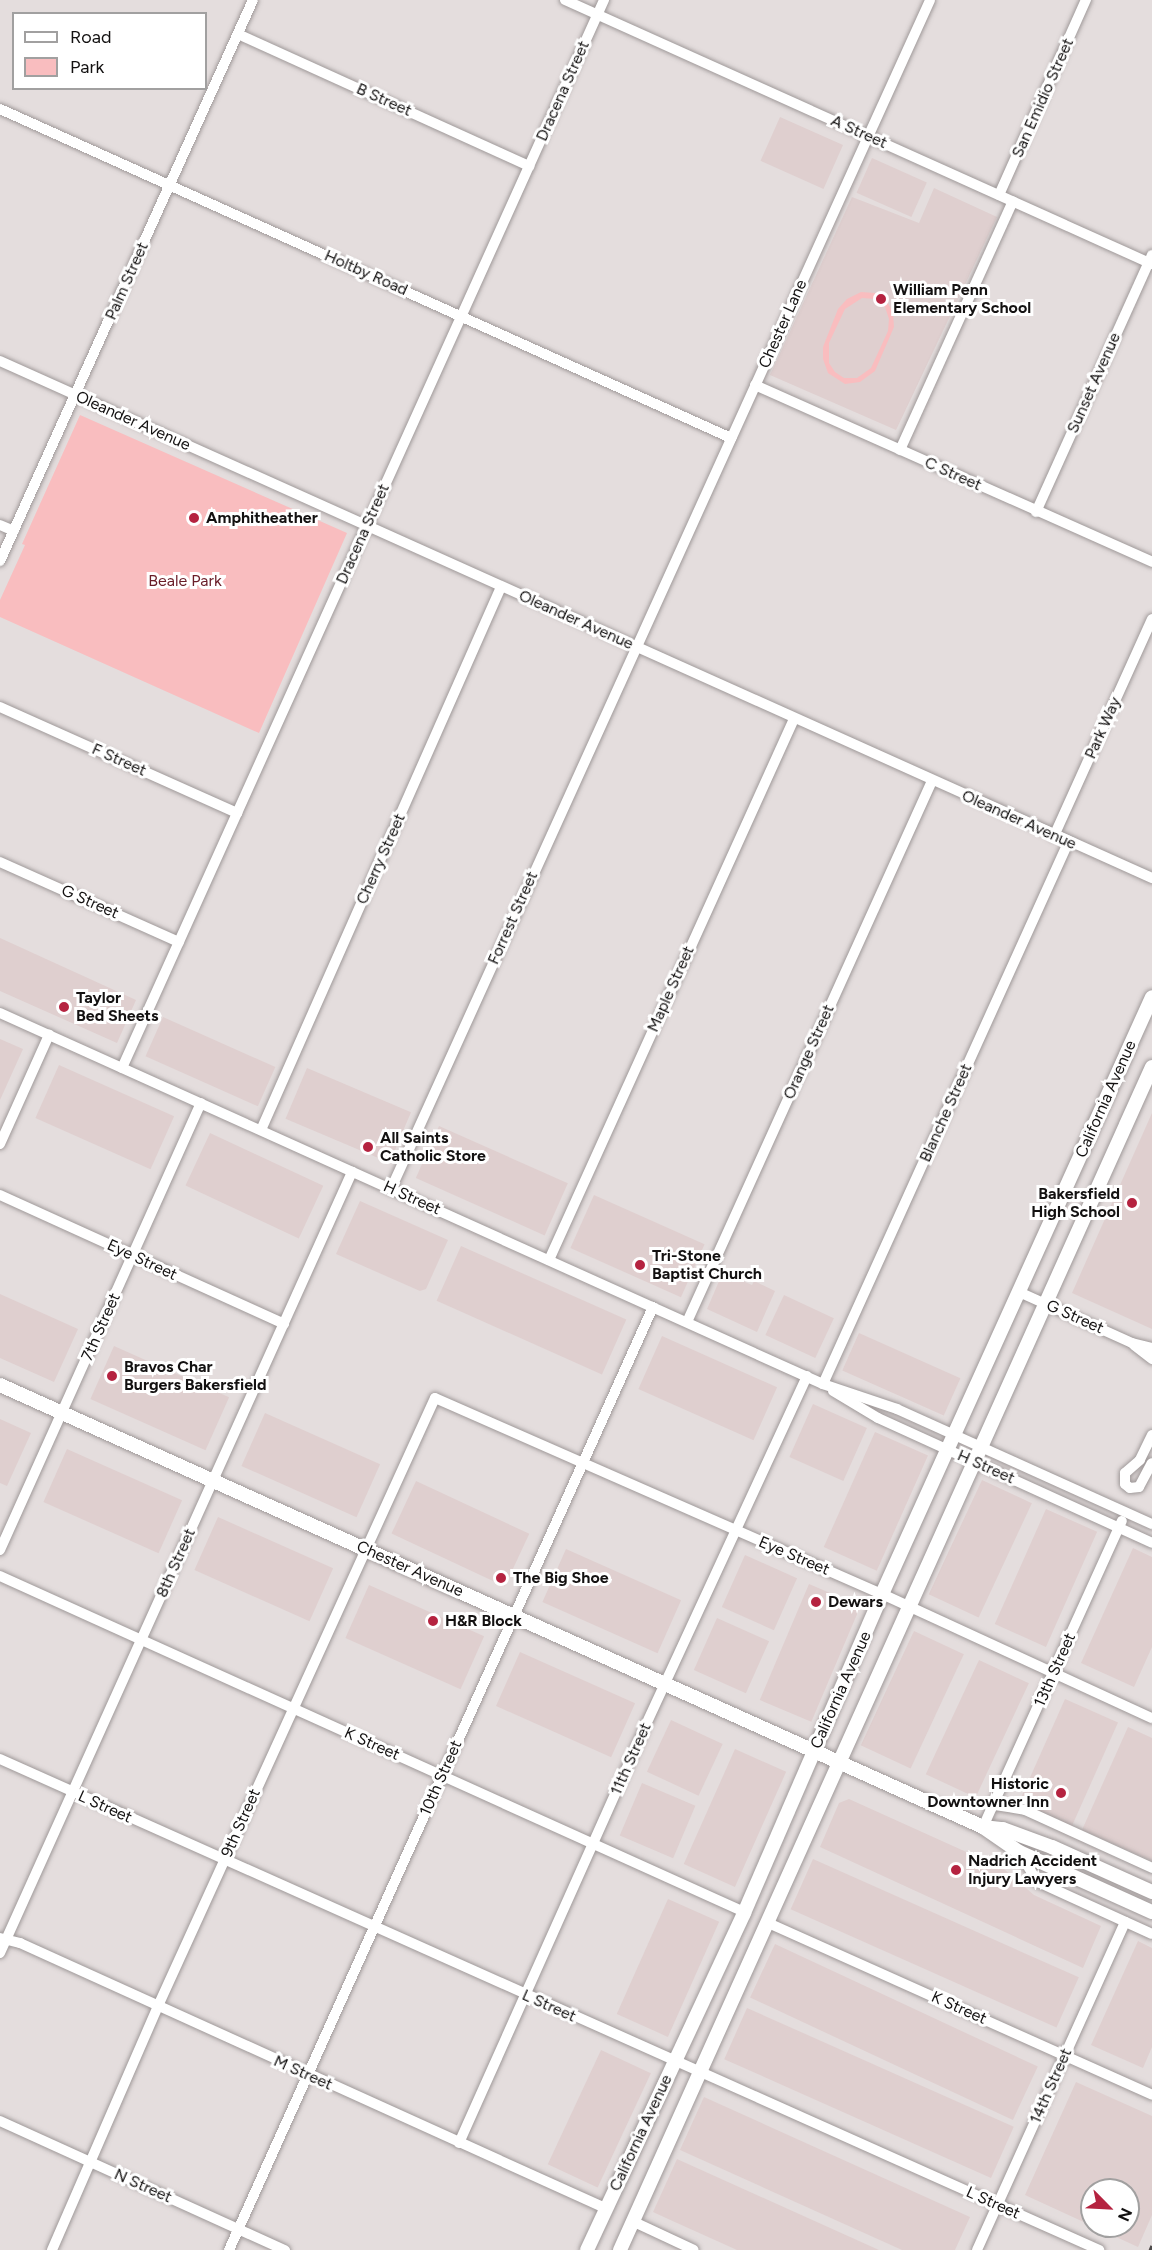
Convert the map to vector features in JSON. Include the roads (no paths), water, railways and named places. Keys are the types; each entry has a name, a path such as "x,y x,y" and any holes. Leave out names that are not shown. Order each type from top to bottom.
{"main road":[{"name":"California Avenue","path":"587,2250 744,1912 882,1594 1152,997"},
{"name":"California Avenue","path":"620,2250 1152,1067"},
{"name":"Chester Avenue","path":"0,1385 983,1827 1019,1852 1152,1912"},
{"name":"Chester Avenue","path":"983,1827 1003,1829 1042,1843 1152,1892"}],"street":[{"name":"Palm Street","path":"0,561 253,0"},
{"name":"A Street","path":"565,0 999,195 1151,260"},
{"name":"Dracena Street","path":"122,1068 604,0"},
{"name":"Chester Lane","path":"636,648 930,0"},
{"name":"San Emidio Street","path":"999,195 1086,0"},
{"name":"B Street","path":"238,34 530,166"},
{"name":"Holtby Road","path":"0,109 731,438"},
{"path":"900,450 1013,201"},
{"name":"Sunset Avenue","path":"1036,512 1151,260"},
{"name":"Oleander Avenue","path":"0,361 1068,843 1152,878"},
{"name":"C Street","path":"755,385 1152,562"},
{"path":"0,525 14,531"},
{"name":"Cherry Street","path":"261,1130 501,587"},
{"name":"Park Way","path":"1054,836 1152,619"},
{"name":"Forrest Street","path":"391,1189 636,648"},
{"name":"F Street","path":"0,706 237,813"},
{"name":"Maple Street","path":"549,1260 794,719"},
{"name":"Orange Street","path":"687,1322 932,781"},
{"name":"Blanche Street","path":"824,1384 1068,843"},
{"name":"G Street","path":"0,862 179,942"},
{"name":"H Street","path":"0,1013 824,1384 897,1409 1152,1524"},
{"path":"0,1144 49,1035"},
{"name":"7th Street","path":"0,1550 201,1104"},
{"name":"8th Street","path":"0,1953 3,1939 73,1792 352,1172"},
{"name":"Eye Street","path":"0,1195 284,1324"},
{"name":"G Street","path":"1019,1292 1132,1343 1152,1348"},
{"name":"10th Street","path":"229,2250 653,1307"},
{"name":"G Street","path":"1132,1343 1152,1359"},
{"name":"11th Street","path":"459,2143 665,1684 807,1376"},
{"name":"H Street","path":"824,1384 864,1411 1152,1543"},
{"name":"Eye Street","path":"435,1398 584,1461 1152,1718"},
{"name":"9th Street","path":"52,2250 158,2006 364,1549 435,1398"},
{"path":"1152,1435 1140,1460 1125,1473 1124,1480 1127,1486 1136,1488 1142,1484 1152,1463"},
{"name":"13th Street","path":"983,1827 1126,1513"},
{"name":"K Street","path":"0,1576 744,1912"},
{"name":"L Street","path":"0,1759 1099,2250"},
{"path":"994,1805 1025,1810 1152,1867"},
{"path":"1019,1852 1038,1882 1152,1934"},
{"name":"K Street","path":"766,1922 1152,2095"},
{"name":"14th Street","path":"977,2250 1125,1922"},
{"name":"M Street","path":"3,1939 20,1942 308,2075 605,2208"},
{"name":"N Street","path":"0,2121 285,2250"},
{"path":"632,2221 694,2250"}],"railway":[{"path":"1150,2250 1152,2245"}],"place":[{"name":"William Penn Elementary School","path":"881,299"},
{"name":"Amphitheather","path":"194,518"},
{"name":"Taylor Bed Sheets","path":"64,1007"},
{"name":"All Saints Catholic Store","path":"368,1147"},
{"name":"Bakersfield High School","path":"1132,1203"},
{"name":"Tri-Stone Baptist Church","path":"640,1265"},
{"name":"Bravos Char Burgers Bakersfield","path":"112,1376"},
{"name":"The Big Shoe","path":"501,1578"},
{"name":"Dewars","path":"816,1602"},
{"name":"H&R Block","path":"433,1621"},
{"name":"Historic Downtowner Inn","path":"1061,1793"},
{"name":"Nadrich Accident Injury Lawyers","path":"956,1870"}],"park label":[{"name":"Beale Park","path":"185,581"}]}
